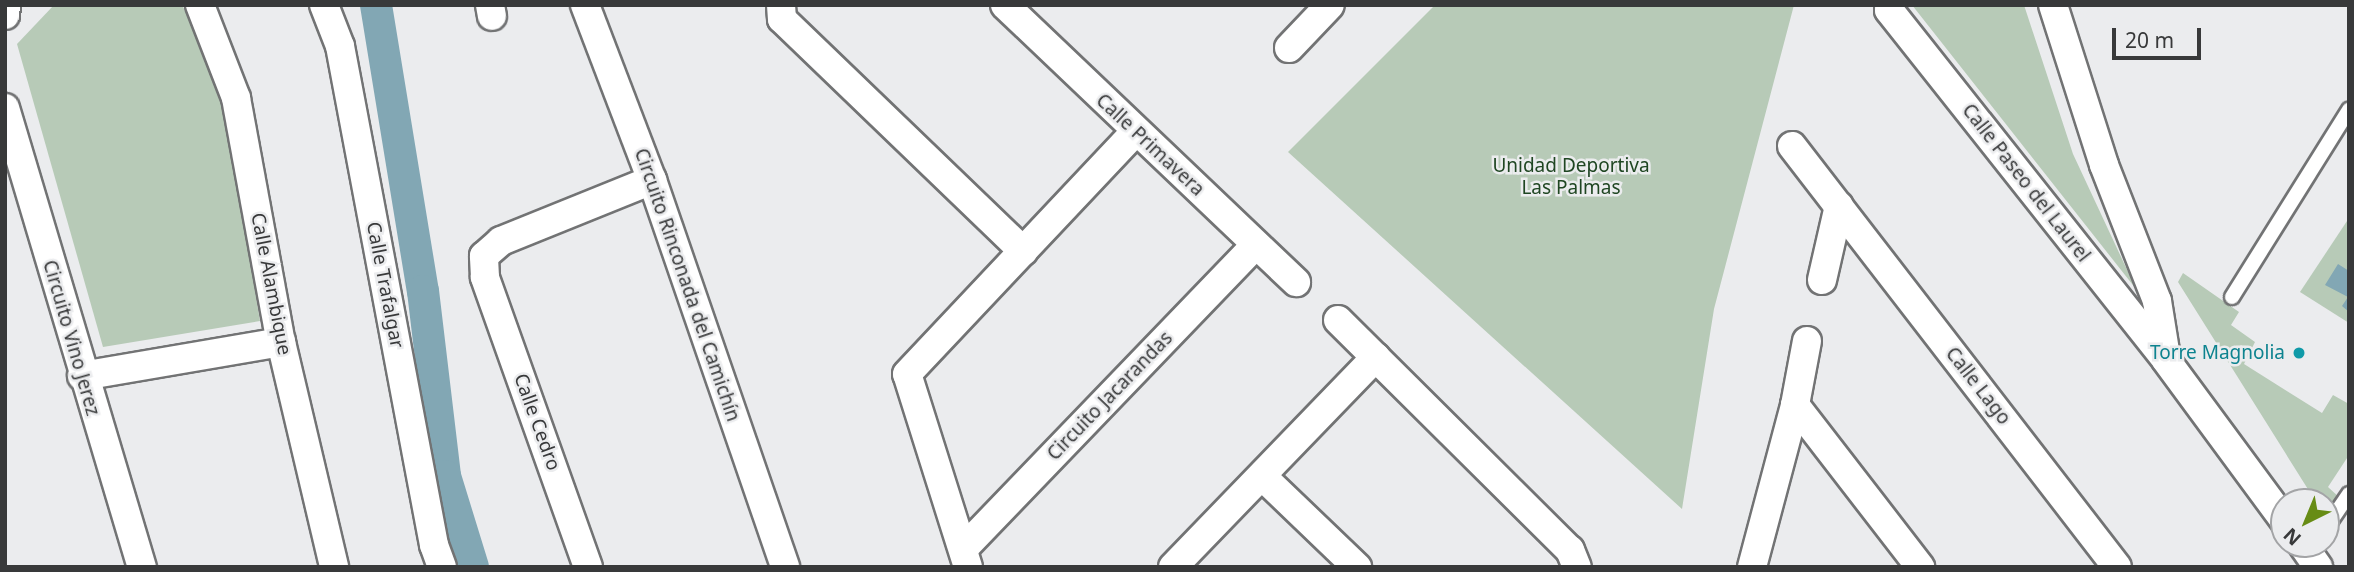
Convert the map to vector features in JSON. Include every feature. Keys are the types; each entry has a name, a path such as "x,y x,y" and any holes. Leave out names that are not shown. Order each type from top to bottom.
{"street":[{"path":"5,15 6,5"},
{"name":"Calle Alambique","path":"200,5 236,98 281,342 334,567"},
{"name":"Calle Trafalgar","path":"324,5 340,46 434,544 442,567"},
{"name":"Circuito Rinconada del Camichín","path":"585,5 652,180 785,567"},
{"path":"781,5 782,19 1023,251"},
{"name":"Calle Primavera","path":"1005,5 1135,132 1296,282"},
{"path":"1289,48 1330,5"},
{"name":"Calle Paseo del Laurel","path":"1890,5 1897,21 2166,360 2270,501"},
{"name":"Calle Paseo del Laurel","path":"2053,5 2104,165 2157,301 2166,360"},
{"name":"Circuito Vino Jerez","path":"5,108 82,376 142,567"},
{"name":"Circuito Jacarandas","path":"1135,132 907,373 966,557 1256,245"},
{"name":"Calle Lago","path":"1792,146 2117,567"},
{"name":"Calle Cedro","path":"588,567 485,278 484,256 501,241 652,180"},
{"path":"1822,280 1839,206"},
{"path":"1338,320 1570,550 1577,567"},
{"path":"1752,567 1795,405 1807,341"},
{"path":"82,376 281,342"},
{"path":"1173,567 1376,357"},
{"path":"1795,405 1920,567"},
{"path":"1262,476 1357,567"}],"lane":[{"path":"2232,298 2349,110"},
{"path":"2336,132 2349,140"}],"green space":[{"path":"54,5 182,5 198,35 226,115 260,321 103,347 17,44"},
{"name":"Unidad Deportiva Las Palmas","path":"1435,5 1794,5 1714,309 1682,509 1288,152"},
{"path":"1912,5 2024,5 2073,154 2136,289"},
{"path":"2349,218 2349,323 2300,292"},
{"path":"2183,273 2239,312 2231,325 2255,342 2244,364 2322,413 2333,395 2349,404 2349,455 2329,488 2307,488 2178,282"}],"water":[{"path":"2338,264 2349,271 2349,312 2342,306 2348,297 2325,285"}],"waterway":[{"path":"376,5 423,291 445,476 473,567"}],"place":[{"name":"Torre Magnolia","path":"2299,353"}]}
